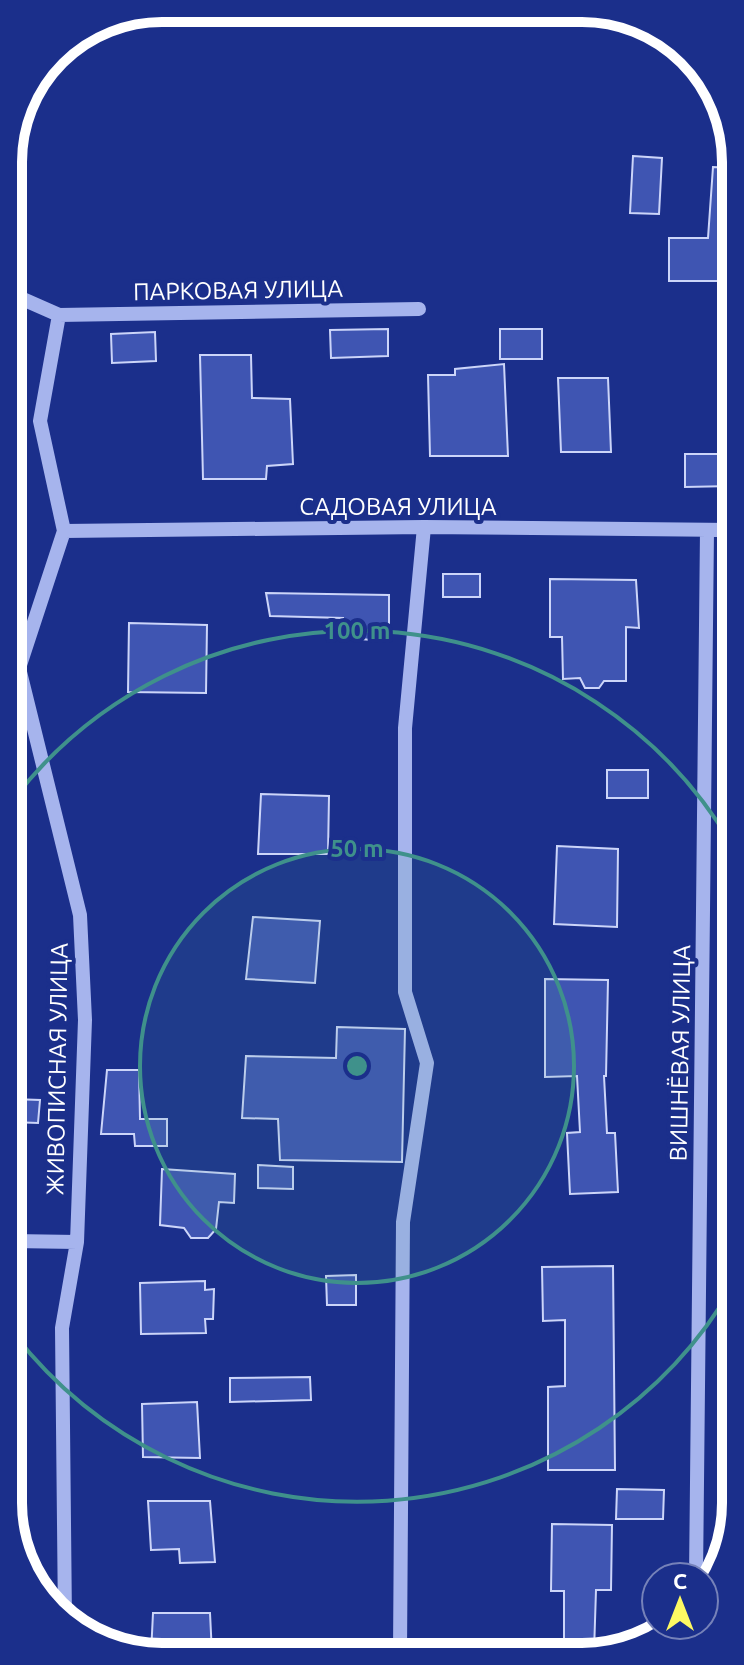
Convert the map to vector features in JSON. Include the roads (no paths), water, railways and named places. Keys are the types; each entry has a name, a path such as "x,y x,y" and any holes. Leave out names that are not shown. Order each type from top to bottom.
{"street":[{"path":"22,299 59,315 40,421 64,531"},
{"name":"ПАРКОВАЯ УЛИЦА","path":"59,315 419,309"},
{"path":"400,1643 403,1222 427,1063 405,992 405,728 424,527"},
{"name":"САДОВАЯ УЛИЦА","path":"64,531 424,527 722,530"},
{"name":"ВИШНЁВАЯ УЛИЦА","path":"696,1561 707,530"},
{"name":"ЖИВОПИСНАЯ УЛИЦА","path":"22,648 64,531"},
{"name":"ЖИВОПИСНАЯ УЛИЦА","path":"22,695 80,915 85,1020 77,1242 62,1328 65,1603"},
{"path":"22,1241 77,1242"}]}
